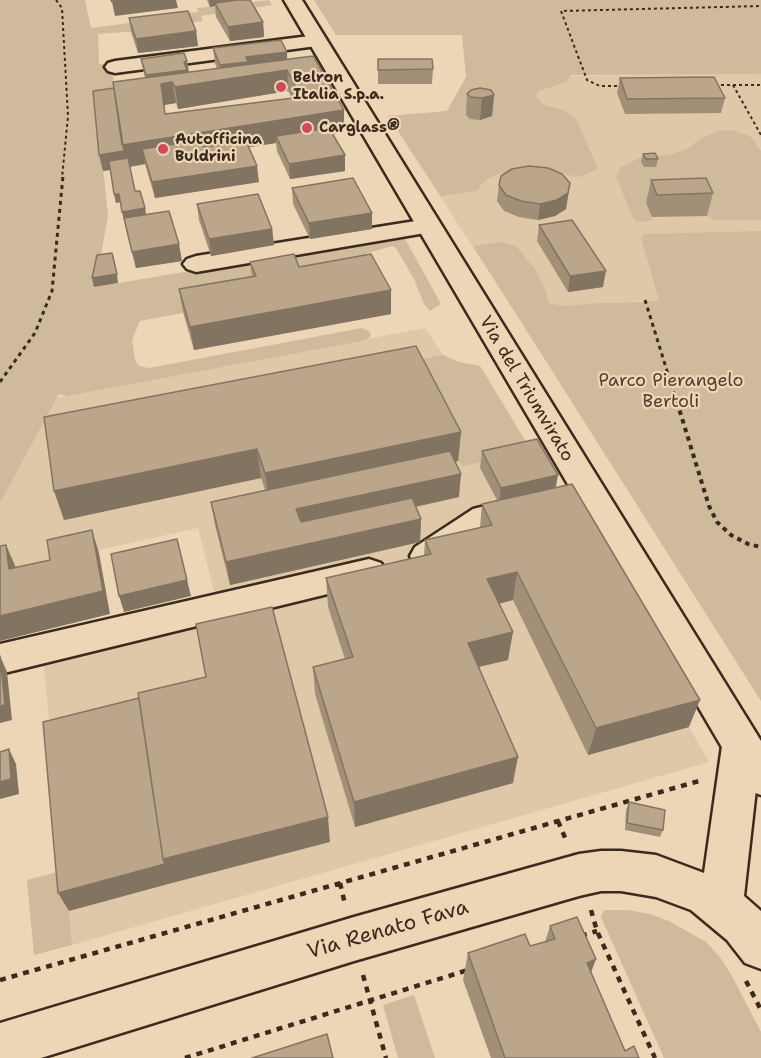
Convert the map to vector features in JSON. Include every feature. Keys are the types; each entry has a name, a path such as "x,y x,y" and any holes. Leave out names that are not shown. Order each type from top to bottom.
{"main road":[{"name":"Via del Triumvirato","path":"292,0 428,226 568,499 752,761"},
{"path":"115,67 317,41"},
{"path":"196,264 428,226"},
{"path":"0,659 420,560 485,518 568,499"},
{"path":"721,905 752,761"},
{"name":"Via Renato Fava","path":"0,1047 354,939 574,862 656,876 694,890 721,905 743,924 751,960"}],"path":[{"path":"0,382 35,333 52,291 68,116 62,9 56,0"},
{"path":"633,86 600,86 587,80 561,11 761,6"},
{"path":"711,85 761,84"},
{"path":"733,85 761,135"},
{"path":"645,300 709,506 717,522 731,535 748,544 761,547"},
{"path":"0,980 706,779"},
{"path":"558,821 597,931 655,1058"},
{"path":"575,938 597,931"},
{"path":"354,939 386,1058"},
{"path":"751,960 761,1010"},
{"path":"185,1058 472,969"}],"shaded area":[{"path":"761,74 761,300 645,300 518,317 388,116 447,112 466,77"},
{"path":"425,328 443,355 459,362 480,366 532,452 709,762 72,945 42,649 218,607 198,528 0,572 0,503 57,398"}],"green space":[{"path":"0,0 85,0 91,28 151,20 151,17 198,12 197,8 269,0 272,5 201,16 203,21 138,29 138,31 98,34 99,64 104,64 105,72 112,71 117,103 97,106 108,216 95,287 403,235 441,304 430,311 424,304 414,279 396,248 392,246 365,254 365,262 258,299 140,321 132,340 135,360 139,366 149,368 362,328 369,331 371,335 367,340 67,396 59,394 0,503"},
{"path":"314,0 761,0 761,74 571,75 566,82 539,91 535,96 544,105 563,110 576,119 598,169 579,177 554,172 513,171 495,175 483,182 477,191 441,196 388,116 447,111 466,77 462,35 336,35"},
{"path":"732,130 750,136 761,151 761,220 715,220 707,216 700,201 646,203 652,217 651,220 642,222 634,220 616,177 621,167 644,156 669,155 687,149 700,139 718,131"},
{"name":"Parco Pierangelo Bertoli","path":"761,231 761,701 473,246 501,242 516,246 534,268 545,289 549,303 563,306 622,303 659,300 641,237 644,234"},
{"path":"443,355 459,362 480,366 532,452 463,466 458,461 420,362 423,359"},
{"path":"65,870 72,945 34,955 27,880"},
{"path":"604,910 628,910 650,914 669,921 706,942 720,957 732,976 761,1032 761,1058 664,1058 601,917"},
{"path":"414,995 435,1058 398,1058 383,1005"}],"building":[{"path":"250,0 263,22 228,27 215,3"},
{"path":"188,11 196,31 136,39 129,18"},
{"path":"281,40 287,52 246,57 248,62 220,65 213,48"},
{"path":"184,53 187,70 146,75 141,59"},
{"path":"313,56 344,110 122,145 113,82","holes":["287,70 301,97 165,114 161,84 172,82 175,87"]},
{"path":"378,59 432,59 433,69 378,70"},
{"path":"714,77 725,98 627,99 620,78"},
{"path":"114,88 124,151 99,155 93,91"},
{"path":"480,88 491,90 494,95 482,98 471,97 467,94 471,90"},
{"path":"329,128 345,155 289,164 276,136"},
{"path":"201,140 204,147 246,141 257,166 152,182 142,149"},
{"path":"655,153 658,159 646,159 643,154"},
{"path":"128,158 135,191 140,191 145,208 122,212 119,194 114,194 109,161"},
{"path":"529,166 548,168 562,174 570,183 568,193 557,200 540,204 521,201 506,195 499,185 501,176 512,169"},
{"path":"353,178 372,213 309,223 292,188"},
{"path":"706,178 713,193 657,195 651,180"},
{"path":"258,194 272,229 209,239 197,204"},
{"path":"169,211 179,244 132,252 124,218"},
{"path":"572,220 606,271 570,276 539,225"},
{"path":"112,253 117,274 92,278 97,255"},
{"path":"294,254 299,267 371,254 391,290 190,327 179,289 256,276 250,262"},
{"path":"416,346 461,432 265,473 257,449 54,491 44,417"},
{"path":"537,439 558,475 501,488 482,451"},
{"path":"450,451 461,474 296,509 301,522 412,498 421,519 226,562 211,502"},
{"path":"572,484 700,700 596,728 517,572 487,579 513,632 468,643 518,757 354,802 313,667 353,657 326,578 431,554 425,540 492,525 482,504"},
{"path":"92,530 103,591 0,616 0,546 6,545 9,569 50,560 47,540"},
{"path":"177,539 187,580 119,596 111,554"},
{"path":"272,607 328,817 163,859 138,693 206,677 196,624"},
{"path":"0,656 5,705 0,706"},
{"path":"139,698 165,864 58,893 43,722"},
{"path":"9,749 11,779 0,782 0,752"},
{"path":"629,802 665,810 663,830 627,823"},
{"path":"577,917 596,959 587,963 625,1051 634,1046 639,1058 505,1058 468,953 525,934 530,946 555,939 550,926"},
{"path":"327,1034 333,1058 252,1058"}],"place":[{"name":"Belron Italia S.p.a.","path":"281,87"},
{"name":"Carglass®","path":"307,128"},
{"name":"Autofficina Buldrini","path":"163,149"}]}
